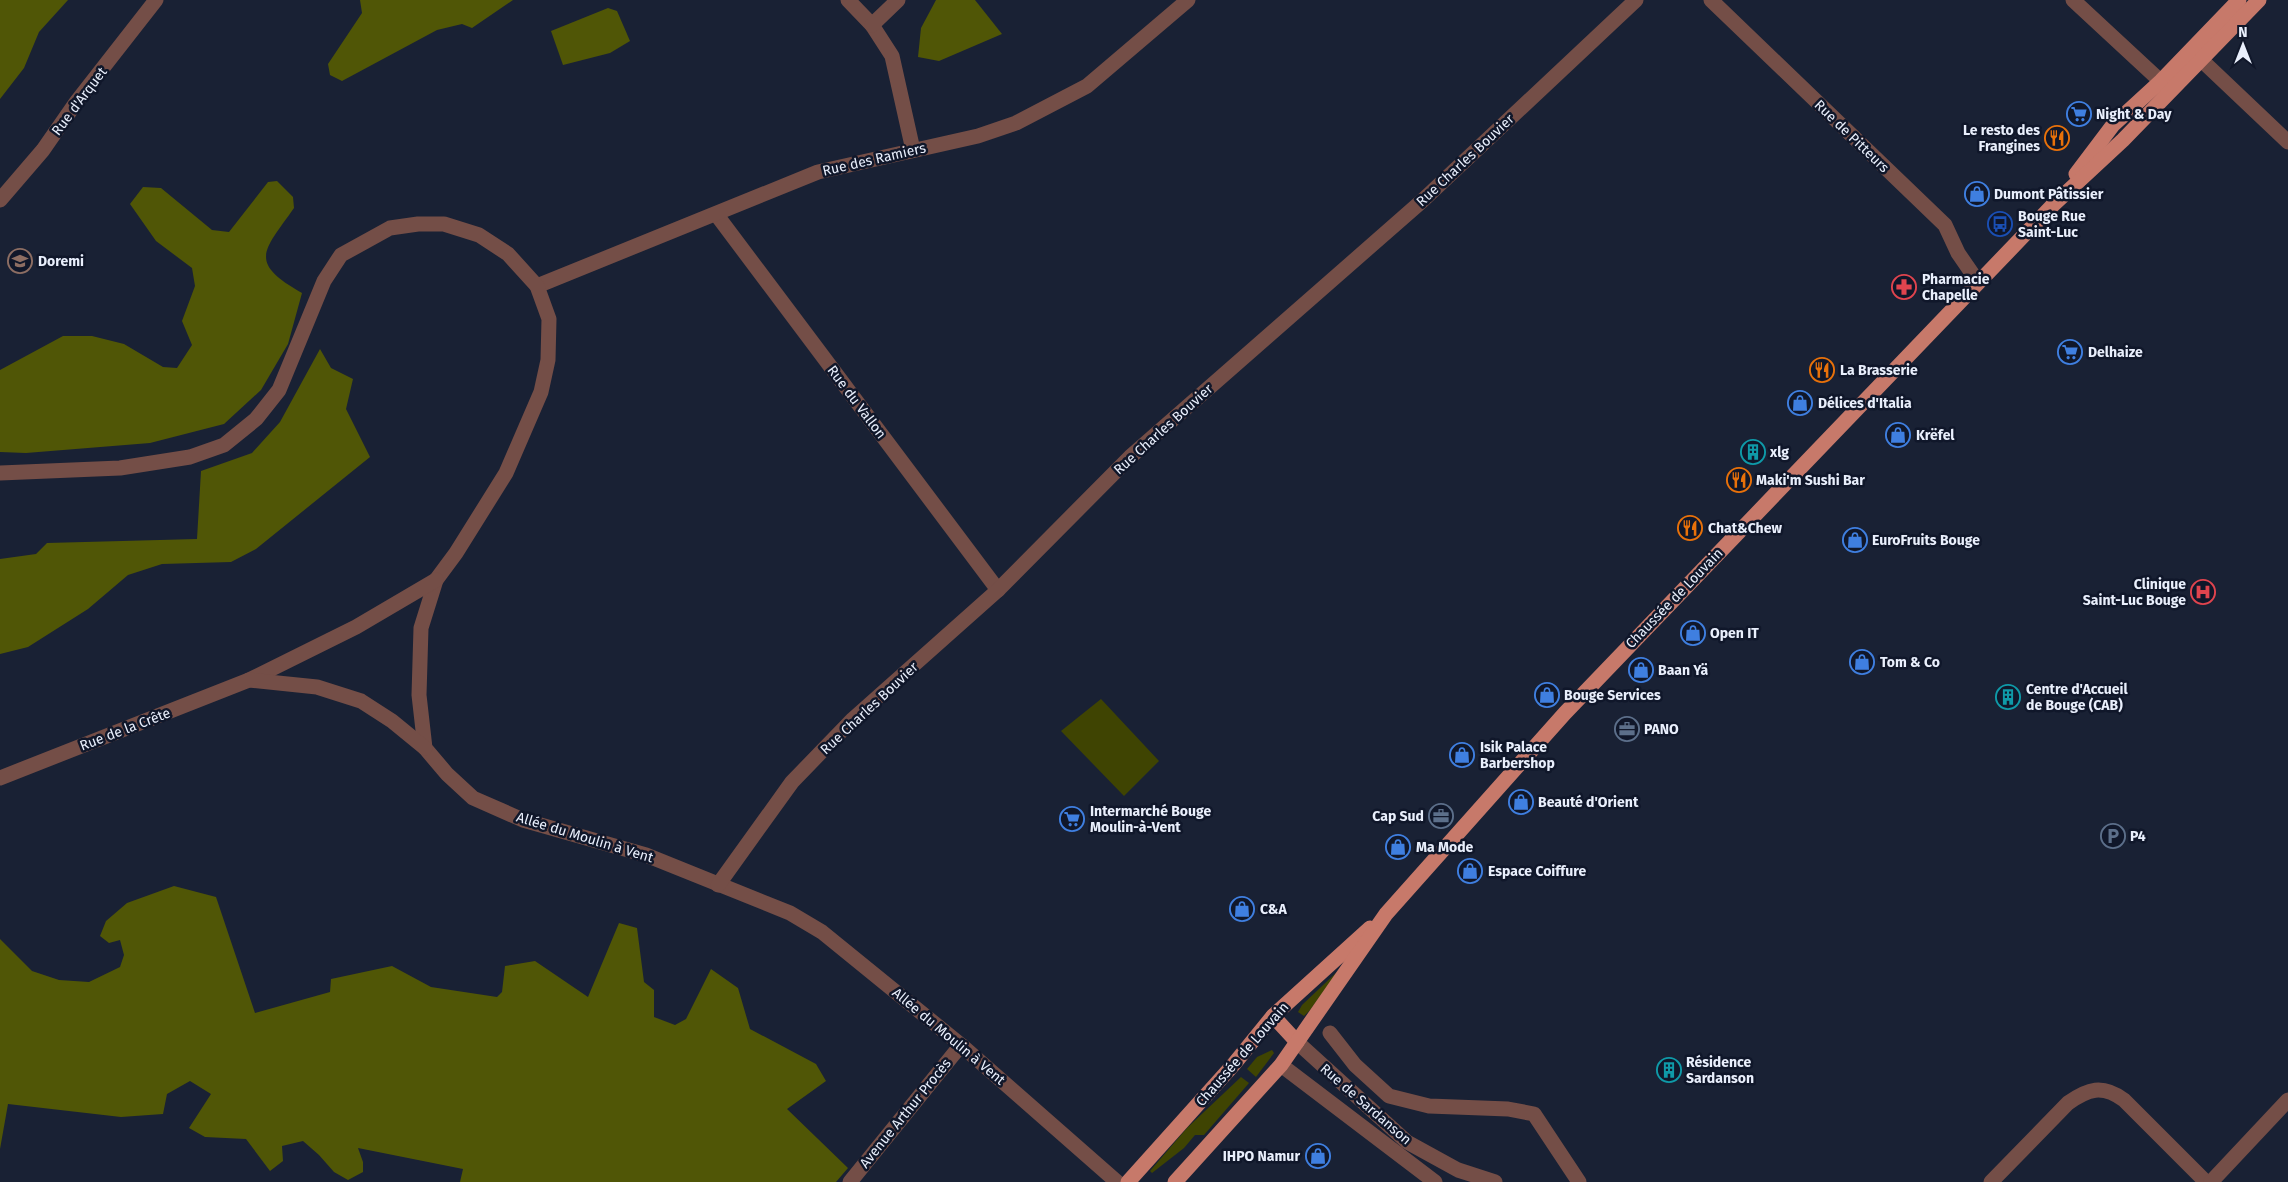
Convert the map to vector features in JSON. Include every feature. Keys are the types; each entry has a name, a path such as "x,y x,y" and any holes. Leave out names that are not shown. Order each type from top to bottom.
{"main road":[{"name":"Chaussée de Louvain","path":"2196,55 2239,0"},
{"name":"Chaussée de Louvain","path":"1128,1182 1234,1064 1273,1016 1386,914 1565,713 1978,282 2053,205 2123,140 2166,86 2196,55 2259,0"},
{"name":"Chaussée de Louvain","path":"1175,1182 1281,1065 1386,914"},
{"path":"1273,1016 1297,1042"}],"street":[{"name":"Rue d'Arquet","path":"0,200 43,150 77,101 156,0"},
{"path":"848,0 872,25 892,56 913,150"},
{"path":"872,25 898,0"},
{"name":"Rue des Ramiers","path":"538,286 818,172 978,136 1016,123 1087,86 1188,0"},
{"name":"Rue Charles Bouvier","path":"718,885 792,782 853,719 998,590 1130,457 1422,201 1636,0"},
{"name":"Rue de Pitteurs","path":"1711,0 1945,225 1958,253 1978,282"},
{"path":"2073,0 2166,86"},
{"path":"2196,55 2288,142"},
{"name":"Rue du Vallon","path":"716,214 998,590"},
{"path":"0,473 120,468 190,457 224,446 256,419 279,390 324,281 342,254 390,228 418,224 444,224 479,235 508,254 538,286 548,319 548,360 541,392 506,473 456,553 436,580 421,628 419,695 424,748"},
{"name":"Rue de la Crête","path":"0,778 249,680 356,627 436,580"},
{"name":"Rue de la Crête","path":"249,680 317,687 361,701 392,721 424,748"},
{"name":"Allée du Moulin à Vent","path":"424,748 447,774 473,798 522,820 646,855 790,913 822,932 961,1045 1117,1182"},
{"name":"Rue de Sardanson","path":"1330,1033 1354,1065 1389,1096 1430,1106 1508,1109 1534,1114 1579,1182"},
{"name":"Rue de Sardanson","path":"1297,1042 1407,1142 1458,1170 1495,1182"},
{"name":"Avenue Arthur Procès","path":"850,1182 961,1045"},
{"path":"1281,1065 1435,1182"},
{"path":"1991,1182 2068,1103 2083,1093 2099,1089 2113,1091 2124,1100 2206,1182"},
{"path":"2211,1182 2288,1100"}],"green space":[{"path":"0,0 68,0 39,32 24,68 0,99"},
{"path":"360,0 513,0 472,28 462,24 437,30 342,81 330,75 328,64 362,13"},
{"path":"936,0 975,0 1002,34 939,61 918,57 921,28"},
{"path":"608,8 617,11 630,41 610,53 563,65 551,31"},
{"path":"277,181 293,197 294,208 269,246 266,255 267,264 273,273 302,293 288,344 261,390 224,424 150,443 26,453 0,452 0,370 63,336 92,336 124,344 163,367 177,368 192,345 182,321 195,286 192,268 156,241 130,204 143,187 161,188 212,230 229,232 268,182"},
{"path":"320,349 331,368 353,379 346,409 370,457 256,549 231,562 162,564 128,575 88,609 28,647 0,654 0,559 36,554 47,543 197,539 201,471 252,453 280,422"},
{"path":"1101,699 1159,761 1124,796 1061,731"},
{"path":"174,886 216,897 255,1013 330,992 331,979 392,966 431,987 497,997 502,992 505,966 535,961 588,997 619,923 637,928 644,982 654,990 654,1017 675,1025 686,1019 711,969 738,988 750,1029 816,1064 826,1081 787,1109 848,1168 836,1182 460,1182 463,1169 358,1148 363,1162 363,1172 348,1180 334,1172 303,1141 282,1146 283,1161 270,1171 246,1139 205,1137 189,1128 211,1094 190,1081 167,1094 163,1114 121,1117 8,1104 0,1149 0,939 32,971 59,980 89,982 120,967 124,955 120,940 109,943 100,936 106,921 127,903"},
{"path":"1339,970 1310,1010 1304,1016 1298,1012 1302,1005"},
{"path":"1272,1050 1274,1053 1256,1077 1247,1069 1257,1057"},
{"path":"1241,1077 1249,1083 1204,1135 1195,1135 1184,1148 1152,1173 1150,1171 1187,1128"}],"place":[{"name":"Night & Day","path":"2079,114"},
{"name":"Le resto des Frangines","path":"2057,138"},
{"name":"Dumont Pâtissier","path":"1977,194"},
{"name":"Bouge Rue Saint-Luc","path":"2000,224"},
{"name":"Doremi","path":"20,261"},
{"name":"Pharmacie Chapelle","path":"1904,287"},
{"name":"Delhaize","path":"2070,352"},
{"name":"La Brasserie","path":"1822,370"},
{"name":"Délices d'Italia","path":"1800,403"},
{"name":"Krëfel","path":"1898,435"},
{"name":"xlg","path":"1753,452"},
{"name":"Maki'm Sushi Bar","path":"1739,480"},
{"name":"Chat&Chew","path":"1690,528"},
{"name":"EuroFruits Bouge","path":"1855,540"},
{"name":"Clinique Saint-Luc Bouge","path":"2203,592"},
{"name":"Open IT","path":"1693,633"},
{"name":"Tom & Co","path":"1862,662"},
{"name":"Baan Yä","path":"1641,670"},
{"name":"Bouge Services","path":"1547,695"},
{"name":"Centre d'Accueil de Bouge (CAB)","path":"2008,697"},
{"name":"PANO","path":"1627,729"},
{"name":"Isik Palace Barbershop","path":"1462,755"},
{"name":"Beauté d'Orient","path":"1521,802"},
{"name":"Cap Sud","path":"1441,816"},
{"name":"Intermarché Bouge Moulin-à-Vent","path":"1072,819"},
{"name":"P4","path":"2113,836"},
{"name":"Ma Mode","path":"1398,847"},
{"name":"Espace Coiffure","path":"1470,871"},
{"name":"C&A","path":"1242,909"},
{"name":"Résidence Sardanson","path":"1669,1070"},
{"name":"IHPO Namur","path":"1318,1156"}]}
